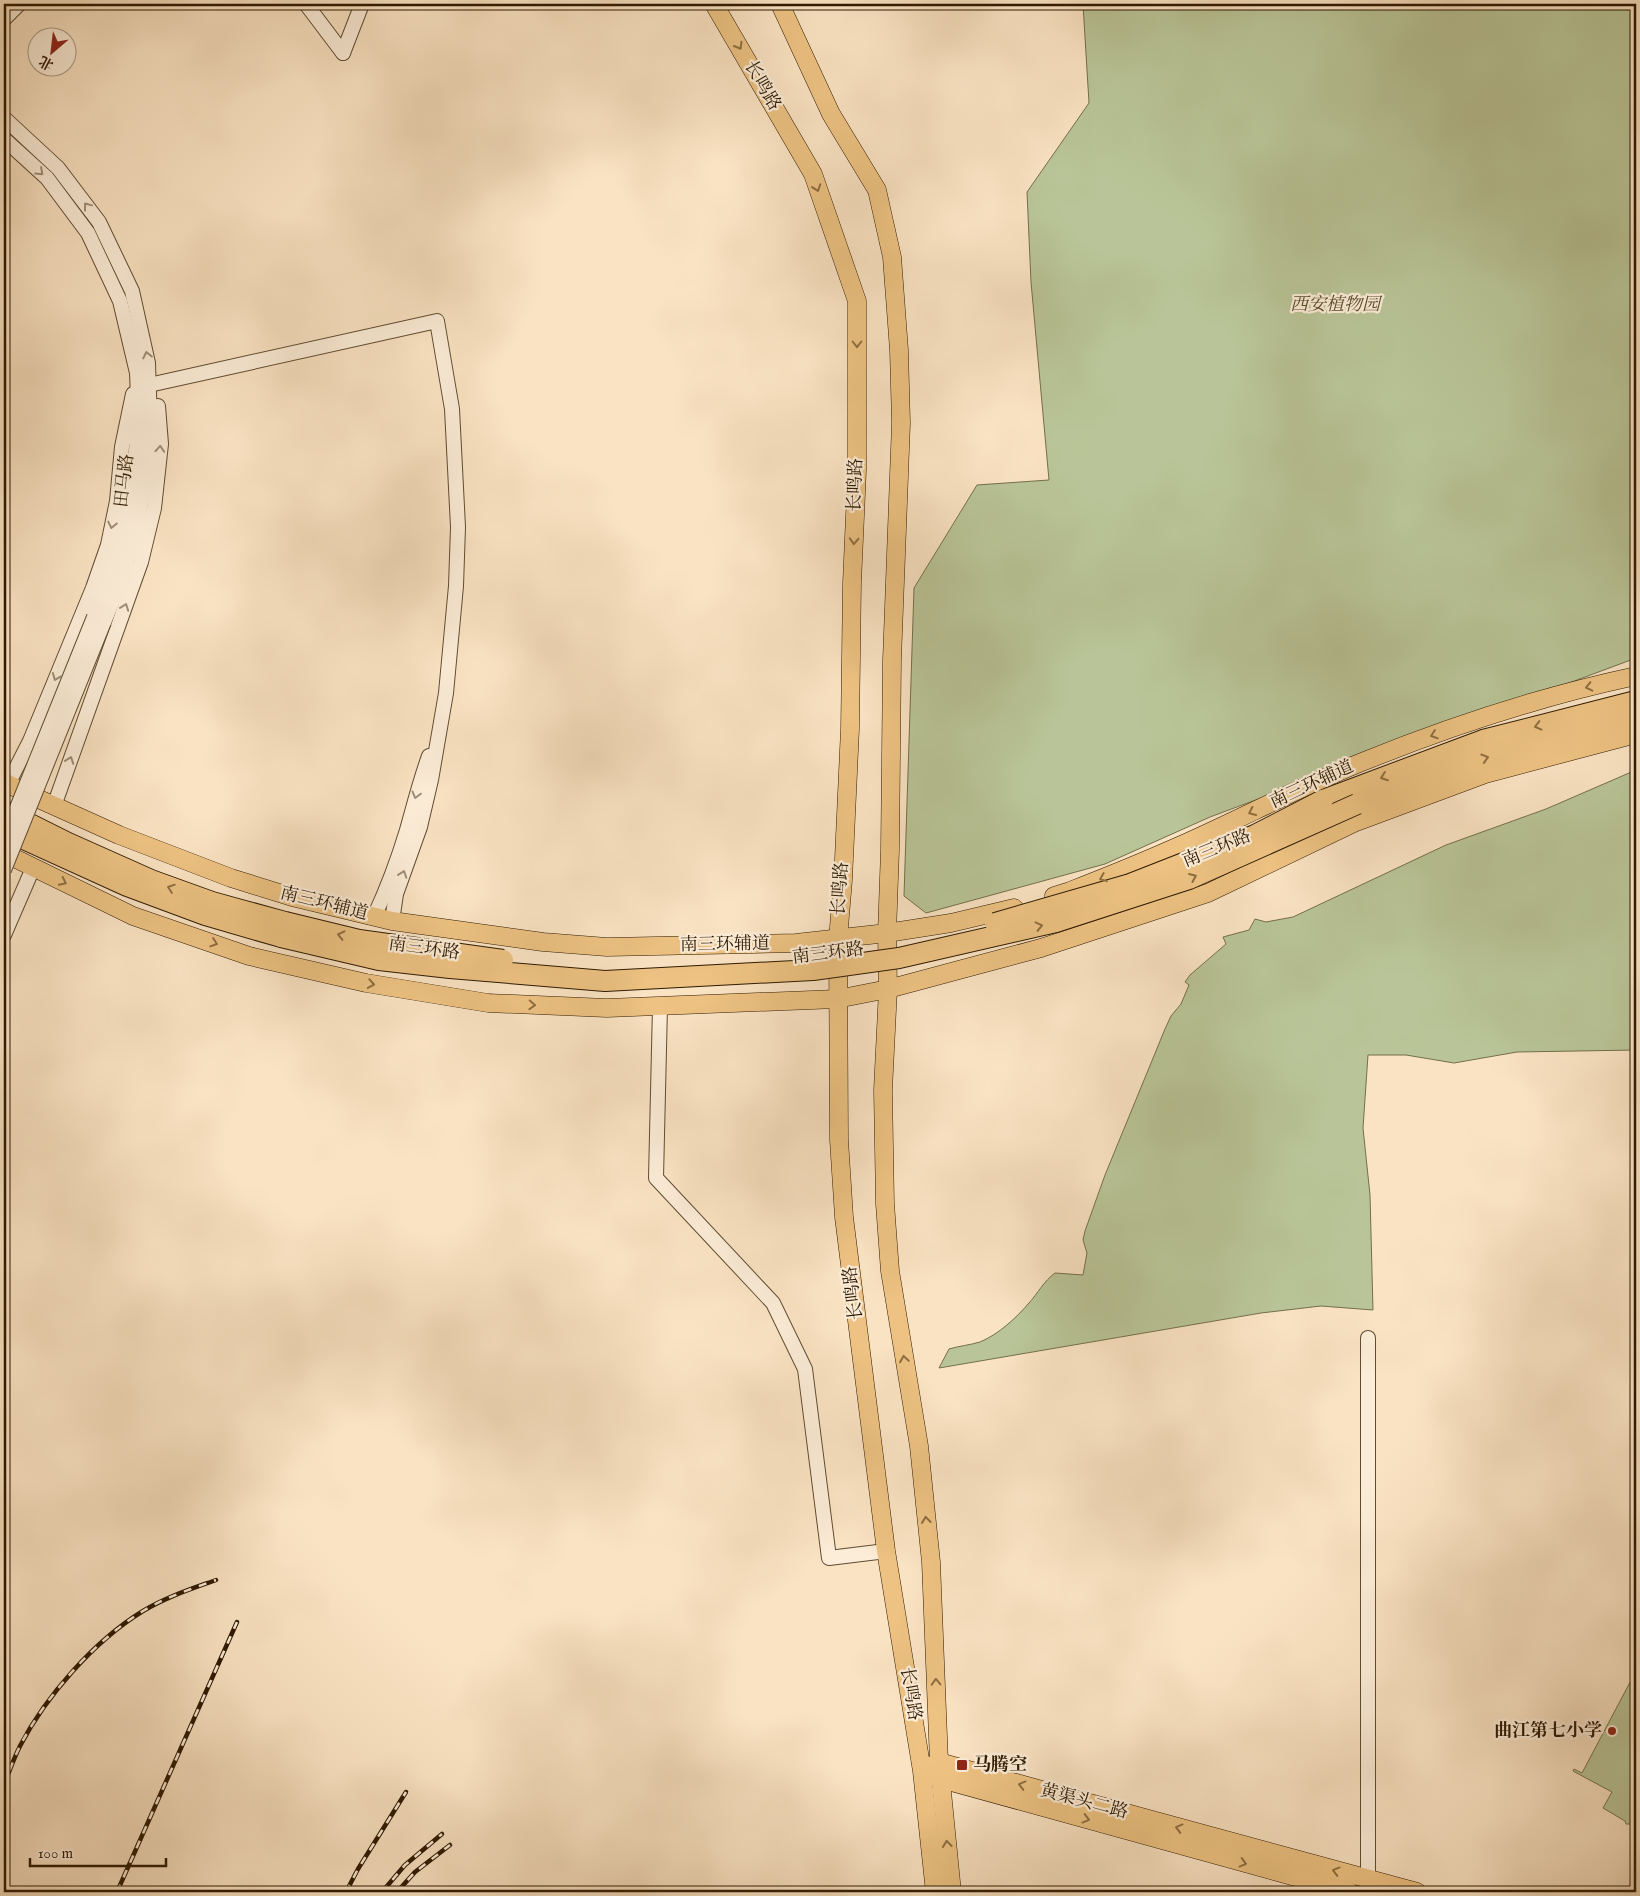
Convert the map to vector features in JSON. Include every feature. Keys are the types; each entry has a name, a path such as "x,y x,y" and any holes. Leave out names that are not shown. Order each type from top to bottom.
{"highway":[{"name":"南三环路","path":"4,830 127,886 205,915 283,930 497,959 582,967 618,968 741,964 840,954 890,946 986,925 1130,884 1255,835 1323,800 1483,740 1636,701"},
{"name":"南三环路","path":"4,810 68,843 151,880 283,930 379,960 605,981 814,970 899,958 1056,922 1189,880 1357,804 1484,758 1636,718"}],"main road":[{"name":"长鸣路","path":"714,4 813,174 857,301 857,471 852,583 850,729 843,880 838,938 839,1140 844,1216 886,1551 922,1771 935,1892"},
{"name":"长鸣路","path":"780,4 831,114 876,190 892,258 899,350 901,423 892,660 890,850 886,933 888,989 883,1090 885,1204 890,1271 919,1446 931,1562 940,1770 952,1892"},
{"name":"南三环辅道","path":"6,783 119,835 231,878 292,897 392,921 544,942 607,947 756,945 886,933 951,923 1009,910 1070,891 1179,846 1360,763 1428,736 1567,692 1636,676"},
{"path":"4,853 142,919 249,956 366,984 488,1003 607,1008 837,999 888,989 1041,948 1208,893 1356,822 1485,774 1636,734"},
{"path":"922,1771 940,1770"},
{"name":"黄渠头二路","path":"940,1770 1368,1886 1417,1892"},
{"name":"黄渠头二路","path":"940,1770 1350,1892"}],"street":[{"path":"4,19 19,4"},
{"path":"306,4 343,53 362,4"},
{"name":"田马路","path":"4,118 58,168 99,222 132,290 153,384 145,477 136,534 118,588 99,620 4,840"},
{"name":"田马路","path":"4,139 47,178 88,233 120,301 137,374 139,421 132,488 122,542 99,620 4,870"},
{"path":"54,806 141,562 154,508 160,444 153,384 437,321 452,409 458,528 452,640 446,693 431,780 420,827 396,894 392,921"},
{"path":"6,783 37,723 93,588 108,545 117,501 122,447 137,374"},
{"path":"374,917 388,888 407,830 420,780 438,732"},
{"path":"4,934 33,868"},
{"path":"660,1006 656,1178 773,1303 806,1370 829,1558 886,1551"},
{"path":"1368,1338 1368,1886"}],"green space":[{"name":"西安植物园","path":"1083,4 1636,4 1636,658 1210,817 1105,864 926,913 904,896 914,588 977,485 1049,480 1031,282 1027,192 1089,103"},
{"path":"1636,770 1636,1050 1517,1052 1454,1063 1406,1055 1368,1055 1363,1128 1370,1195 1373,1310 1321,1306 1261,1313 939,1368 949,1349 980,1342 994,1335 1007,1325 1024,1309 1044,1283 1055,1273 1083,1275 1087,1253 1083,1240 1085,1231 1105,1175 1165,1029 1171,1016 1181,1004 1189,985 1185,982 1190,975 1226,944 1223,937 1249,930 1255,919 1266,922 1293,917 1446,845 1546,809"},
{"path":"1636,1671 1636,1824 1626,1824 1625,1821 1603,1808 1612,1792 1573,1771 1574,1769 1582,1773"}],"railway":[{"path":"4,1785 18,1751 43,1708 57,1689 89,1654 125,1623 143,1611 170,1597 216,1580"},
{"path":"117,1892 237,1622"},
{"path":"346,1892 358,1869 406,1792"},
{"path":"382,1892 405,1865 442,1834"},
{"path":"397,1892 415,1872 450,1845"}],"place":[{"name":"曲江第七小学","path":"1612,1731"},
{"name":"马腾空","path":"962,1765"}]}
